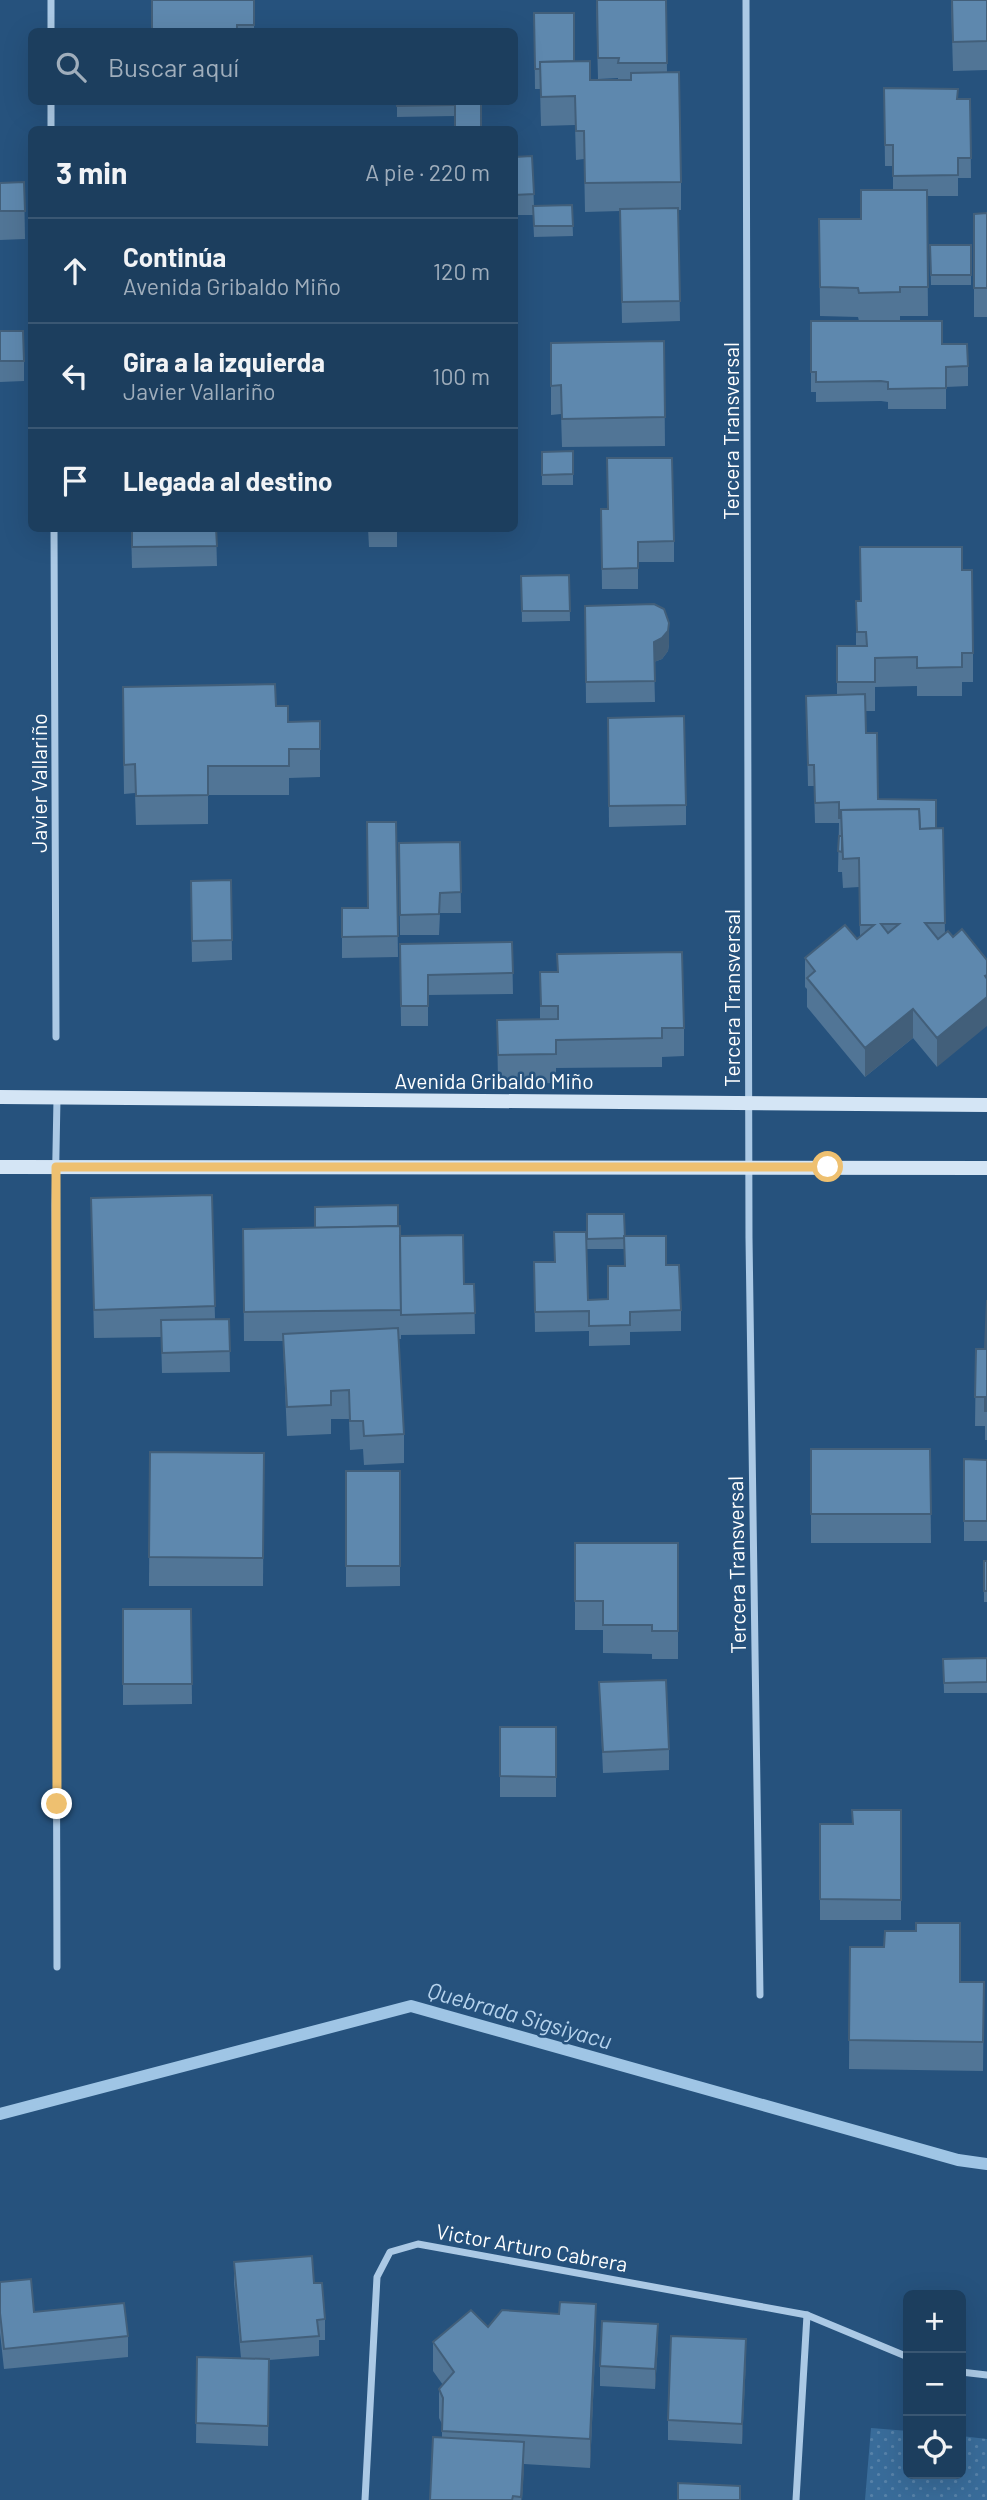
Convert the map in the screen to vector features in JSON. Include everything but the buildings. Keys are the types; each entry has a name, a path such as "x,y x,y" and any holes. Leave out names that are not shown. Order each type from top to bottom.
{"street":[{"path":"51,0 51,28"},
{"name":"Tercera Transversal","path":"747,0 748,1103 760,1995"},
{"path":"51,105 51,126"},
{"name":"Javier Vallariño","path":"54,532 56,1037"},
{"name":"Avenida Gribaldo Miño","path":"0,1097 987,1105"},
{"path":"57,1097 57,1967"},
{"path":"0,1167 987,1168"},
{"name":"Victor Arturo Cabrera","path":"365,2500 377,2277 390,2252 418,2244 807,2315 903,2355"},
{"path":"796,2500 807,2315"},
{"path":"966,2373 987,2375"}],"shaded area":[{"path":"871,2428 903,2431 903,2479 966,2479 966,2437 987,2439 987,2500 865,2500"}],"waterway":[{"name":"Quebrada Sigsiyacu","path":"0,2114 411,2006 958,2160 987,2164"}],"route":[{"path":"57,1804 56,1167 828,1167"}]}
